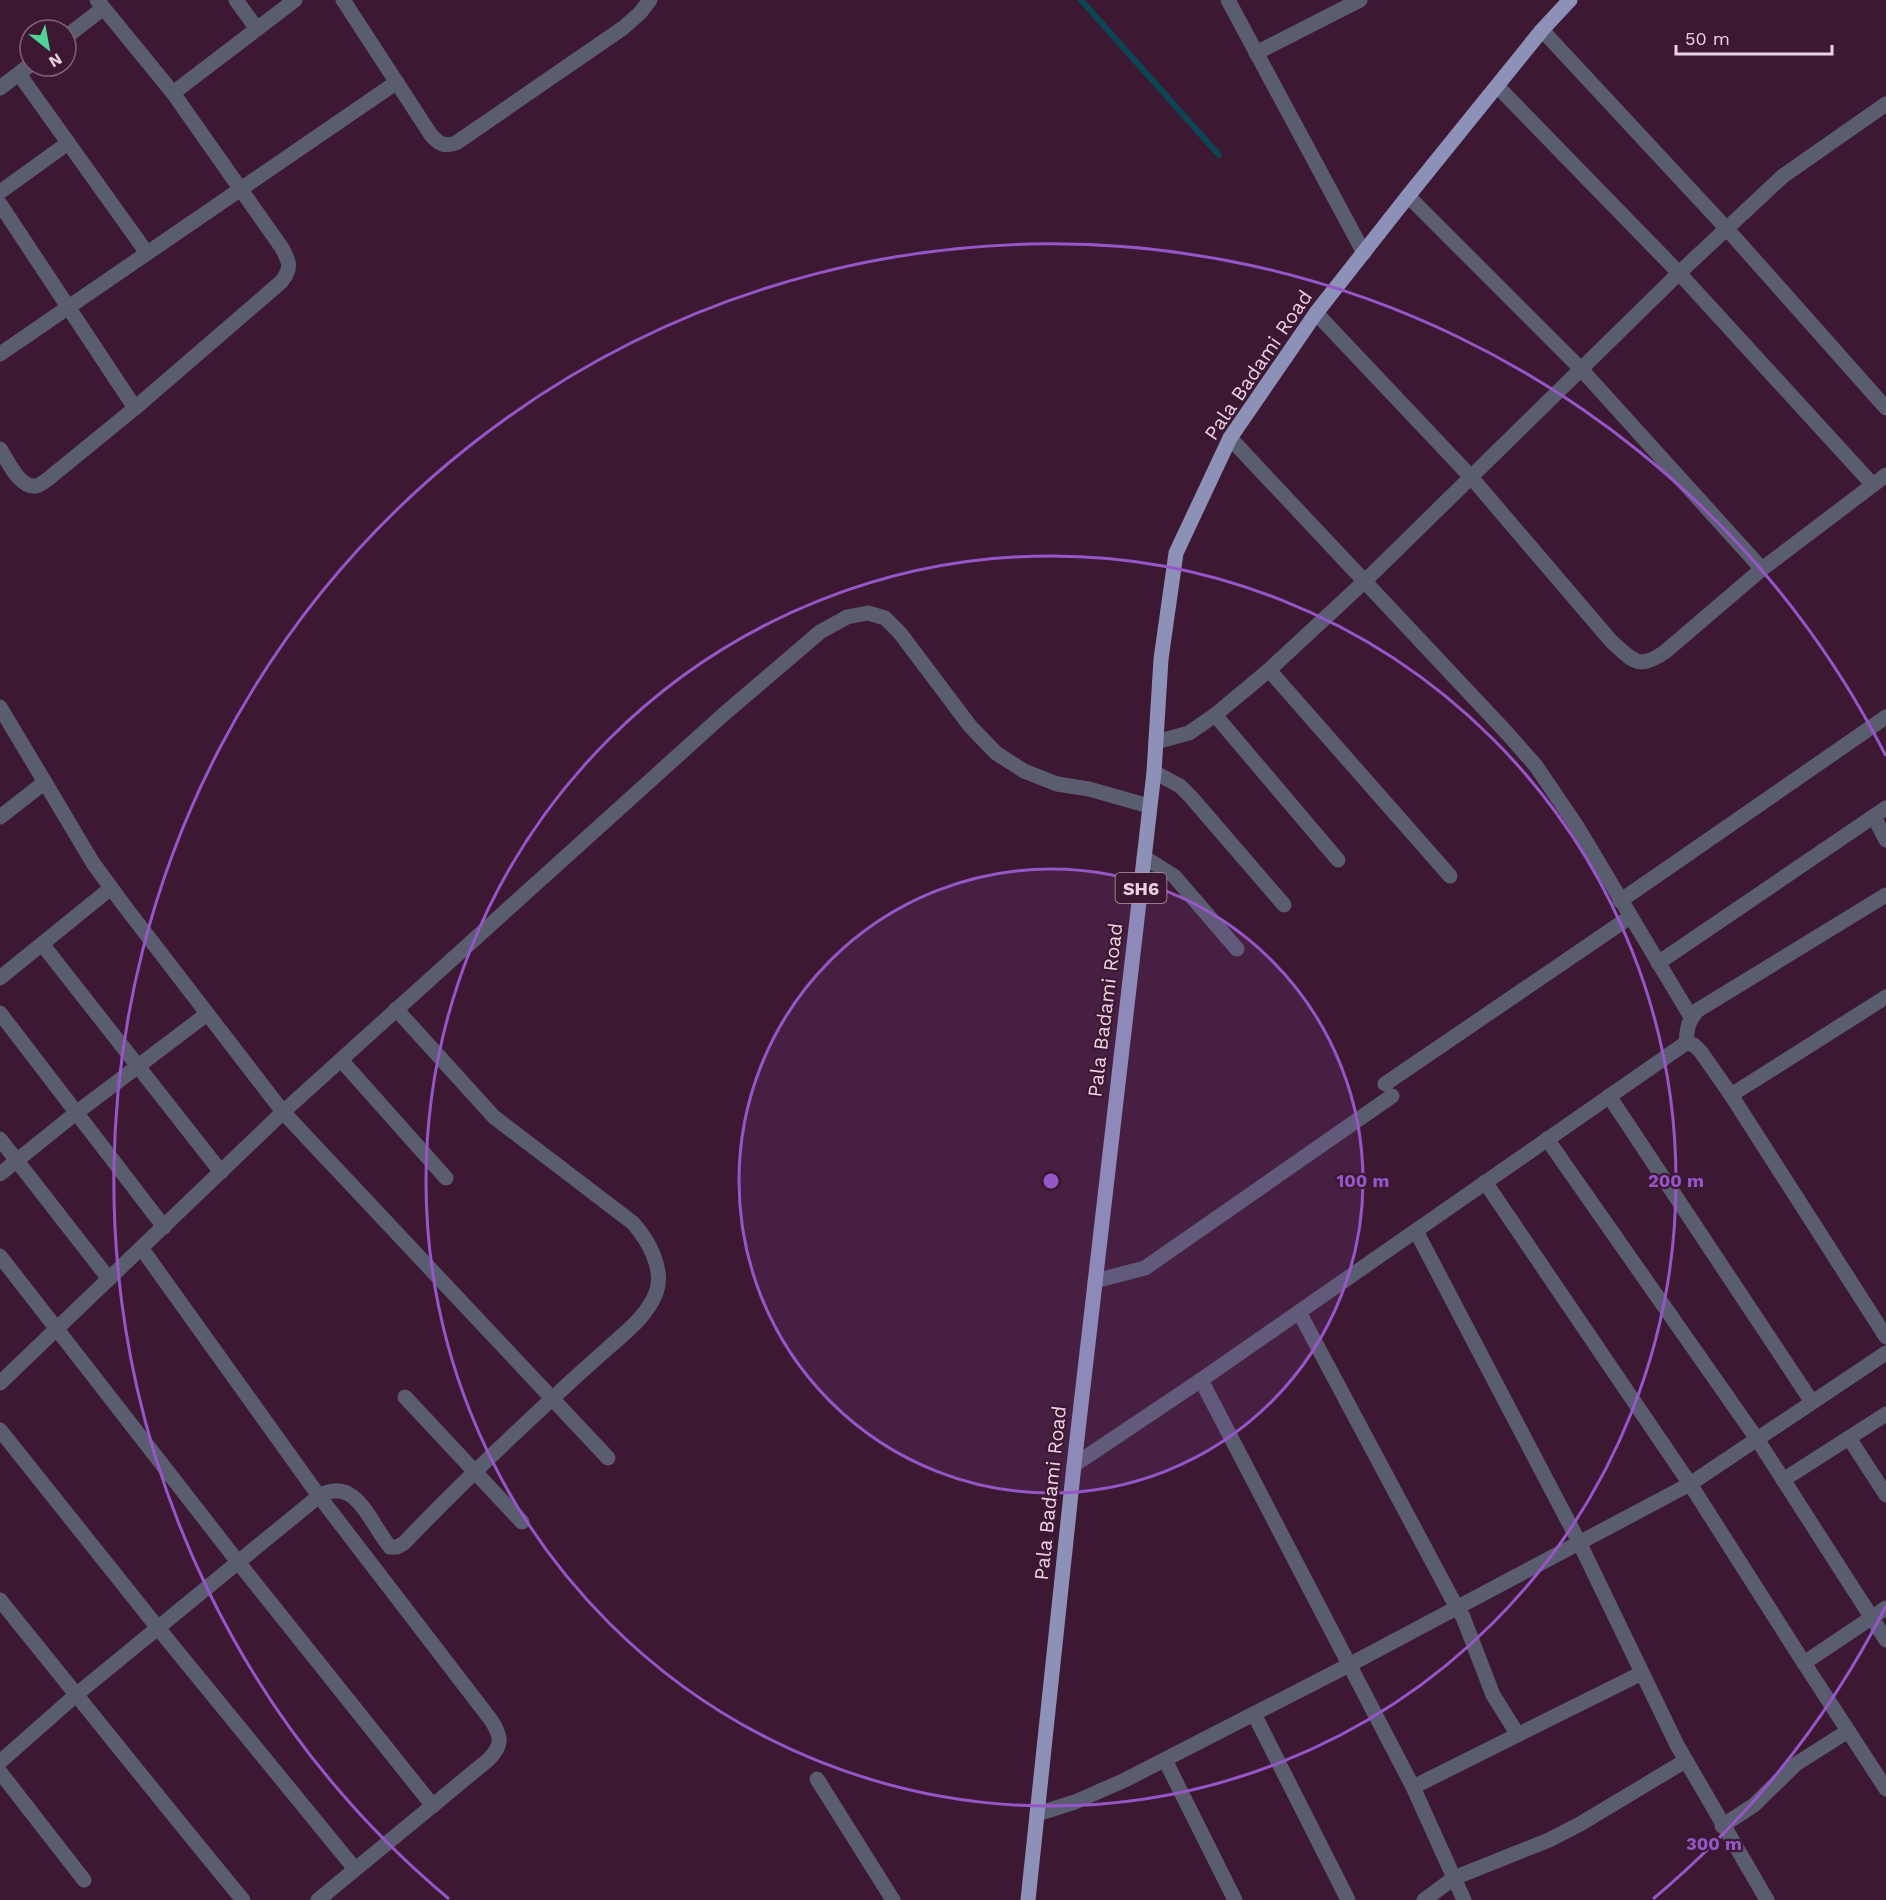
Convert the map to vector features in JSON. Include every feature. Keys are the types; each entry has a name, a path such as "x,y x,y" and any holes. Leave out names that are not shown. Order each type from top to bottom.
{"main road":[{"name":"Pala Badami Road","path":"1028,1900 1074,1465 1154,772 1161,659 1176,553 1230,438 1317,313 1542,30 1570,0"}],"street":[{"path":"236,0 256,29"},
{"path":"174,93 295,0"},
{"path":"343,0 431,135 439,144 447,146 456,143 623,28 640,13 650,0"},
{"path":"1228,0 1364,253"},
{"path":"1257,53 1360,0"},
{"path":"0,449 20,479 28,486 37,486 135,408 281,282 288,273 289,261 282,248 174,93 100,4 78,25"},
{"path":"1542,30 1727,229 1886,408"},
{"path":"0,88 18,74"},
{"path":"29,78 68,143 147,253"},
{"path":"0,354 397,82"},
{"path":"1498,87 1679,273 1873,485"},
{"path":"1156,742 1189,733 1215,715 1269,670 1365,581 1679,273 1783,176 1886,104"},
{"path":"0,192 68,143"},
{"path":"1408,196 1581,369 1762,569"},
{"path":"0,204 135,408"},
{"path":"1317,313 1471,477 1611,641 1631,659 1643,663 1666,651 1762,569 1886,475"},
{"path":"1230,438 1536,766 1578,828 1691,1017"},
{"path":"1,1381 142,1249 283,1112 396,1009 724,714 820,632 847,617 868,614 885,618 900,633 970,726 996,753 1024,771 1057,784 1089,789 1149,806"},
{"path":"1269,670 1450,876"},
{"path":"0,707 93,863 283,1112 609,1458"},
{"path":"1215,715 1338,860"},
{"path":"1620,901 1886,717"},
{"path":"1154,772 1180,786 1191,797 1284,905"},
{"path":"0,817 45,782"},
{"path":"1658,963 1880,812 1886,840"},
{"path":"1144,857 1174,876 1237,949"},
{"path":"0,978 111,888"},
{"path":"1686,1043 1687,1028 1691,1017 1698,1010 1886,895"},
{"path":"1095,1281 1145,1268 1630,917"},
{"path":"42,944 221,1172"},
{"path":"1731,1095 1886,997"},
{"path":"0,1762 77,1694 319,1496 335,1489 345,1491 361,1504 390,1547 397,1547 404,1543 552,1398 650,1307 657,1291 657,1273 651,1250 633,1223 494,1117 396,1009"},
{"path":"0,1013 164,1227"},
{"path":"0,1174 207,1014"},
{"path":"1074,1465 1201,1380 1686,1043 1694,1045 1701,1052 1731,1095 1886,1337"},
{"path":"340,1060 446,1178"},
{"path":"1609,1095 1812,1402"},
{"path":"0,1139 109,1280"},
{"path":"1546,1139 1757,1439 1886,1640"},
{"path":"1485,1182 1690,1484 1886,1789"},
{"path":"1416,1231 1579,1542 1685,1761 1767,1900"},
{"path":"142,1249 319,1496 498,1731 500,1743 496,1752 318,1900"},
{"path":"0,1256 238,1562 433,1806"},
{"path":"1299,1312 1463,1617 1493,1695 1518,1735"},
{"path":"1037,1814 1095,1794 1165,1760 1690,1484 1886,1353"},
{"path":"1201,1380 1413,1787 1464,1900"},
{"path":"405,1397 522,1522"},
{"path":"1783,1480 1886,1414"},
{"path":"0,1430 355,1869"},
{"path":"1849,1438 1886,1495"},
{"path":"0,1600 243,1900"},
{"path":"1803,1663 1886,1608"},
{"path":"1413,1787 1642,1673"},
{"path":"1254,1714 1348,1900"},
{"path":"1722,1826 1754,1805 1796,1764 1848,1731"},
{"path":"1165,1760 1235,1900"},
{"path":"1424,1900 1454,1878 1539,1844 1580,1824 1685,1761"},
{"path":"0,1772 84,1880"},
{"path":"817,1779 893,1900"}],"waterway":[{"path":"1081,0 1219,155"}]}
